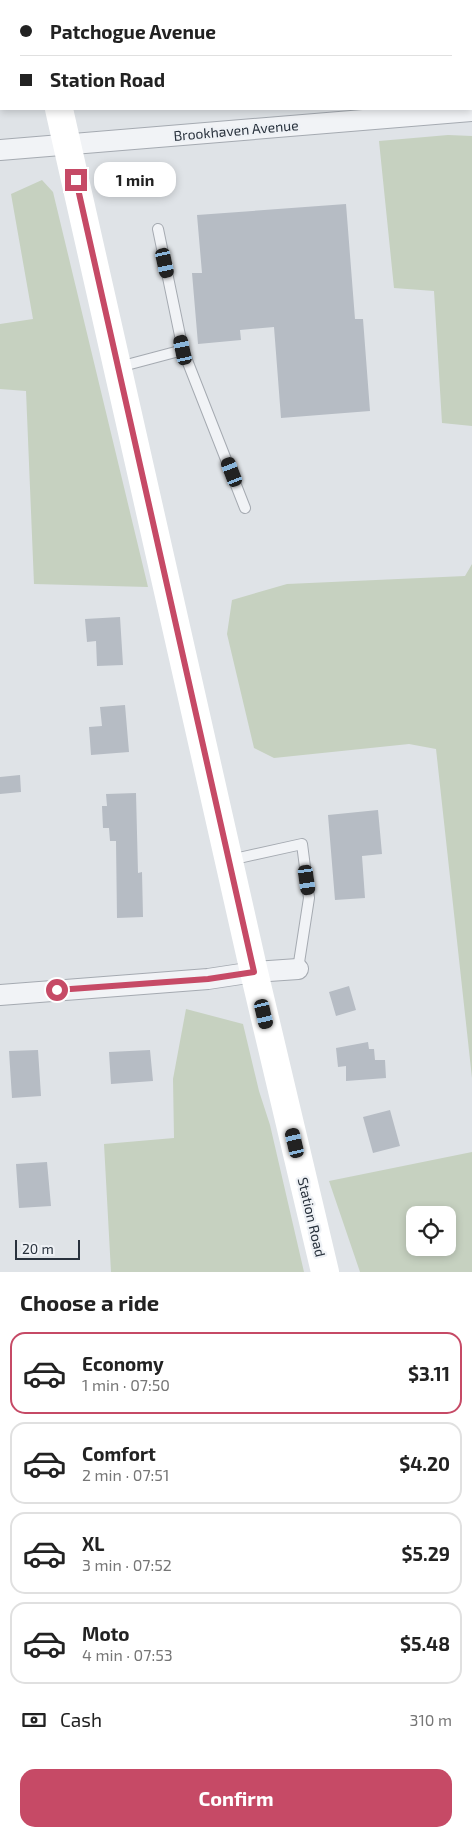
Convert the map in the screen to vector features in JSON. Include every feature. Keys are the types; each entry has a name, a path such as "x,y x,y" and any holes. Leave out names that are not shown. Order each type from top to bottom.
{"main road":[{"name":"Station Road","path":"59,110 254,972 325,1272"}],"street":[{"name":"Brookhaven Avenue","path":"0,150 401,113 472,110"},
{"path":"0,995 208,979 254,972 298,969"}],"lane":[{"path":"158,228 183,350 245,508"},
{"path":"118,368 183,350"},
{"path":"229,860 302,844 309,898 298,969"}],"green space":[{"path":"448,135 472,136 472,426 442,423 434,291 394,288 379,141"},
{"path":"42,180 53,192 148,587 34,584 26,391 0,389 0,324 33,319 11,194"},
{"path":"472,564 472,1078 436,749 409,744 274,758 254,748 227,634 232,600 287,584 465,576"},
{"path":"186,1009 243,1024 259,1091 270,1125 304,1272 111,1272 104,1144 174,1138 173,1079"},
{"path":"472,1152 472,1272 360,1272 329,1181"}],"building":[{"path":"346,204 355,319 363,319 370,411 281,418 274,327 240,330 241,340 198,344 192,273 202,273 197,215"},
{"path":"120,617 123,665 97,666 96,641 87,642 85,619"},
{"path":"125,705 129,752 91,755 89,727 102,726 100,707"},
{"path":"20,775 21,792 0,794 0,777"},
{"path":"136,793 138,873 142,872 143,917 117,918 116,841 110,841 109,828 103,828 102,806 107,806 106,794"},
{"path":"378,810 382,854 362,856 365,898 335,900 328,815"},
{"path":"349,986 356,1010 336,1016 329,992"},
{"path":"368,1042 369,1049 374,1049 375,1060 385,1060 386,1078 346,1081 346,1066 338,1067 336,1048"},
{"path":"38,1050 41,1096 12,1098 9,1051"},
{"path":"150,1050 153,1081 111,1084 109,1052"},
{"path":"390,1110 400,1146 373,1153 363,1117"},
{"path":"47,1162 51,1206 19,1208 16,1164"}],"route":[{"path":"57,990 208,979 254,972 76,180"}]}
